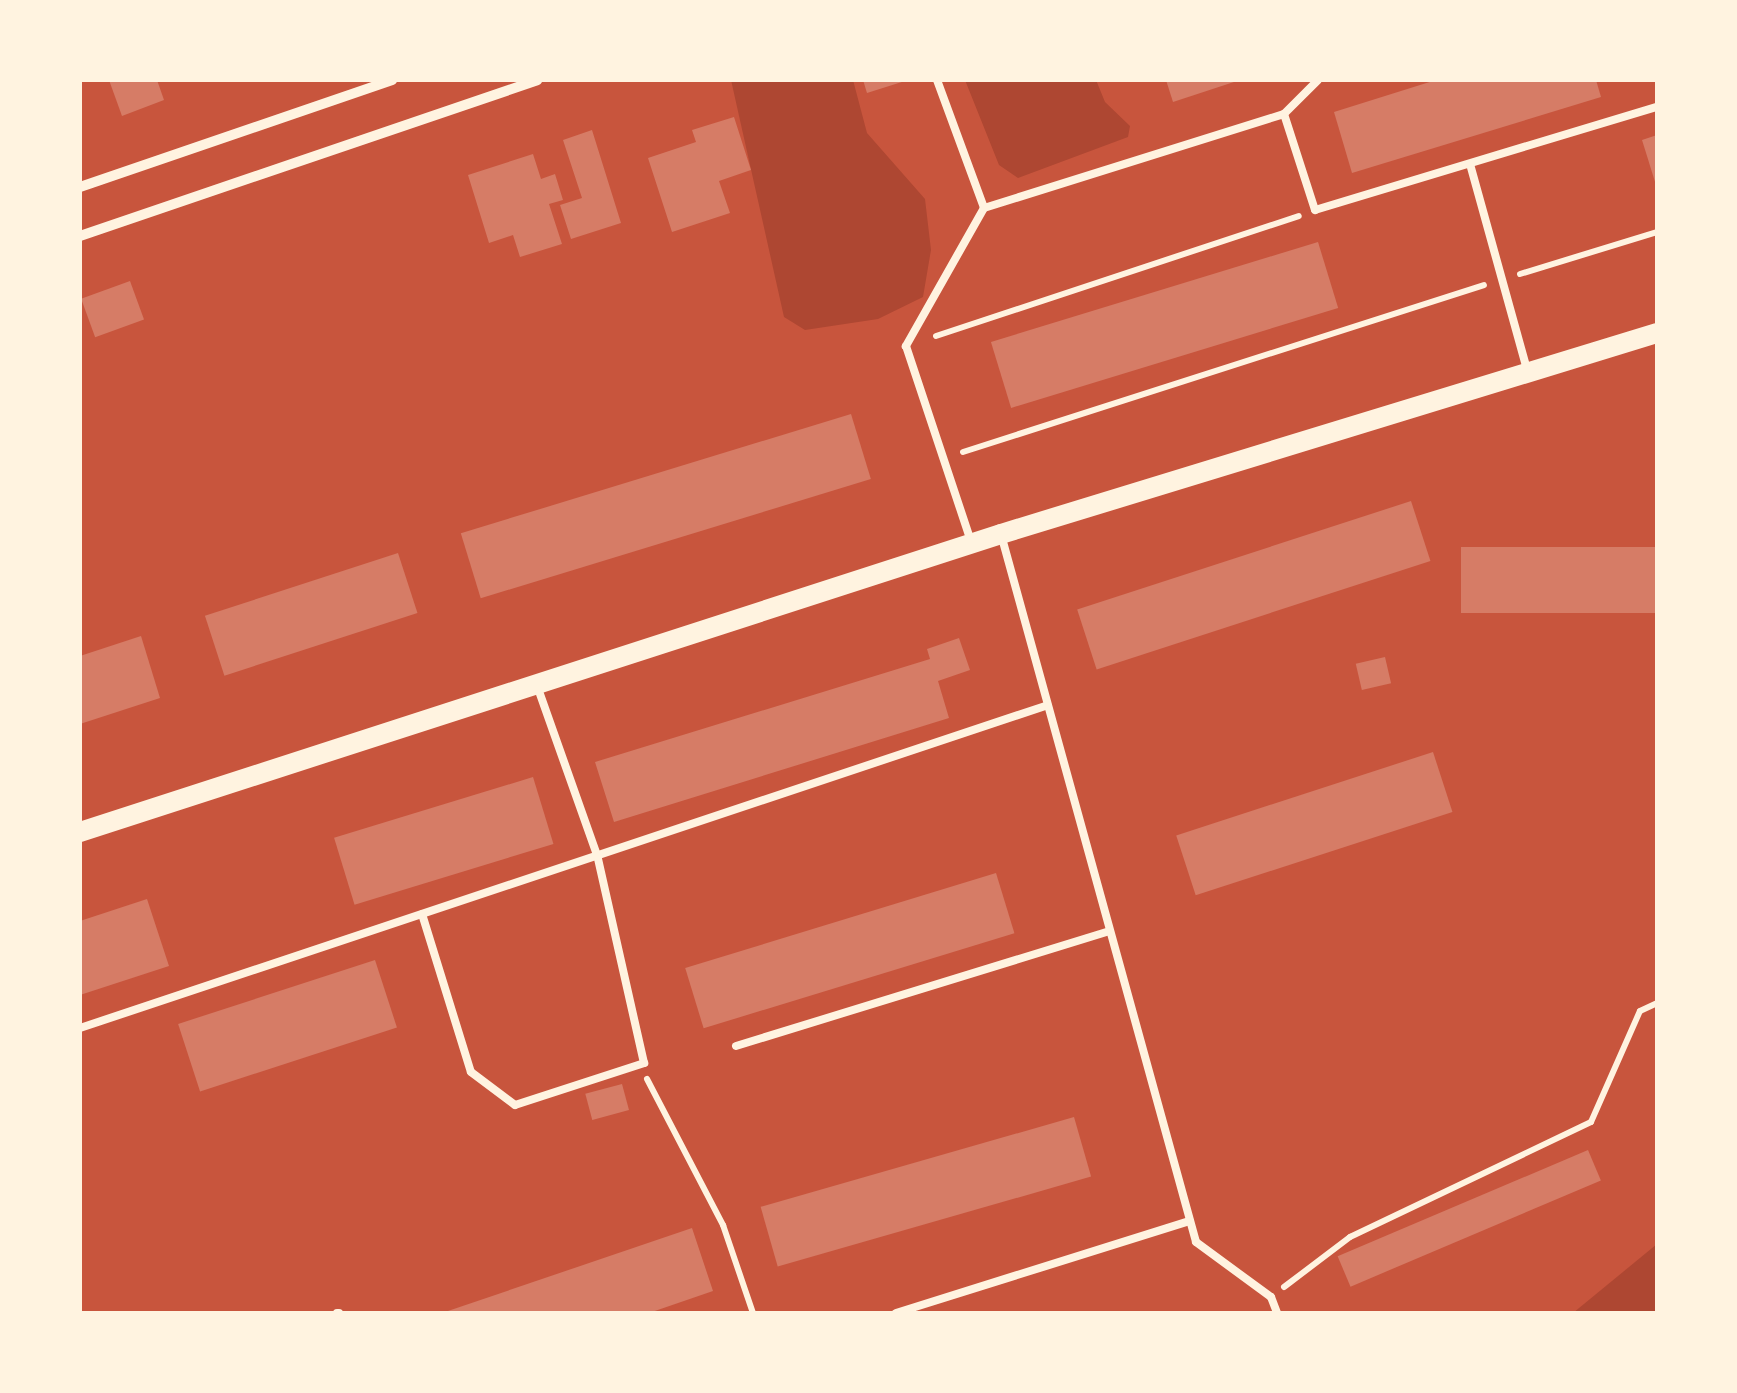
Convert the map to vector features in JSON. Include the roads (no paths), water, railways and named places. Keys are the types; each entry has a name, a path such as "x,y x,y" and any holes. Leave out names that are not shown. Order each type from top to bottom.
{"main road":[{"path":"80,832 1000,534 1657,333"}],"street":[{"path":"80,186 357,86 392,80"},
{"path":"80,236 537,80"}],"lane":[{"path":"937,80 984,208"},
{"path":"972,543 906,346 984,208 1284,114 1318,80"},
{"path":"1284,114 1315,210 1657,107"},
{"path":"1470,164 1528,372"},
{"path":"1000,534 1196,1242 1271,1297 1278,1313"},
{"path":"422,914 471,1072 515,1106 644,1063 597,856 536,684"},
{"path":"80,1028 1048,704"},
{"path":"736,1046 1110,931"},
{"path":"896,1313 1190,1221"}]}
